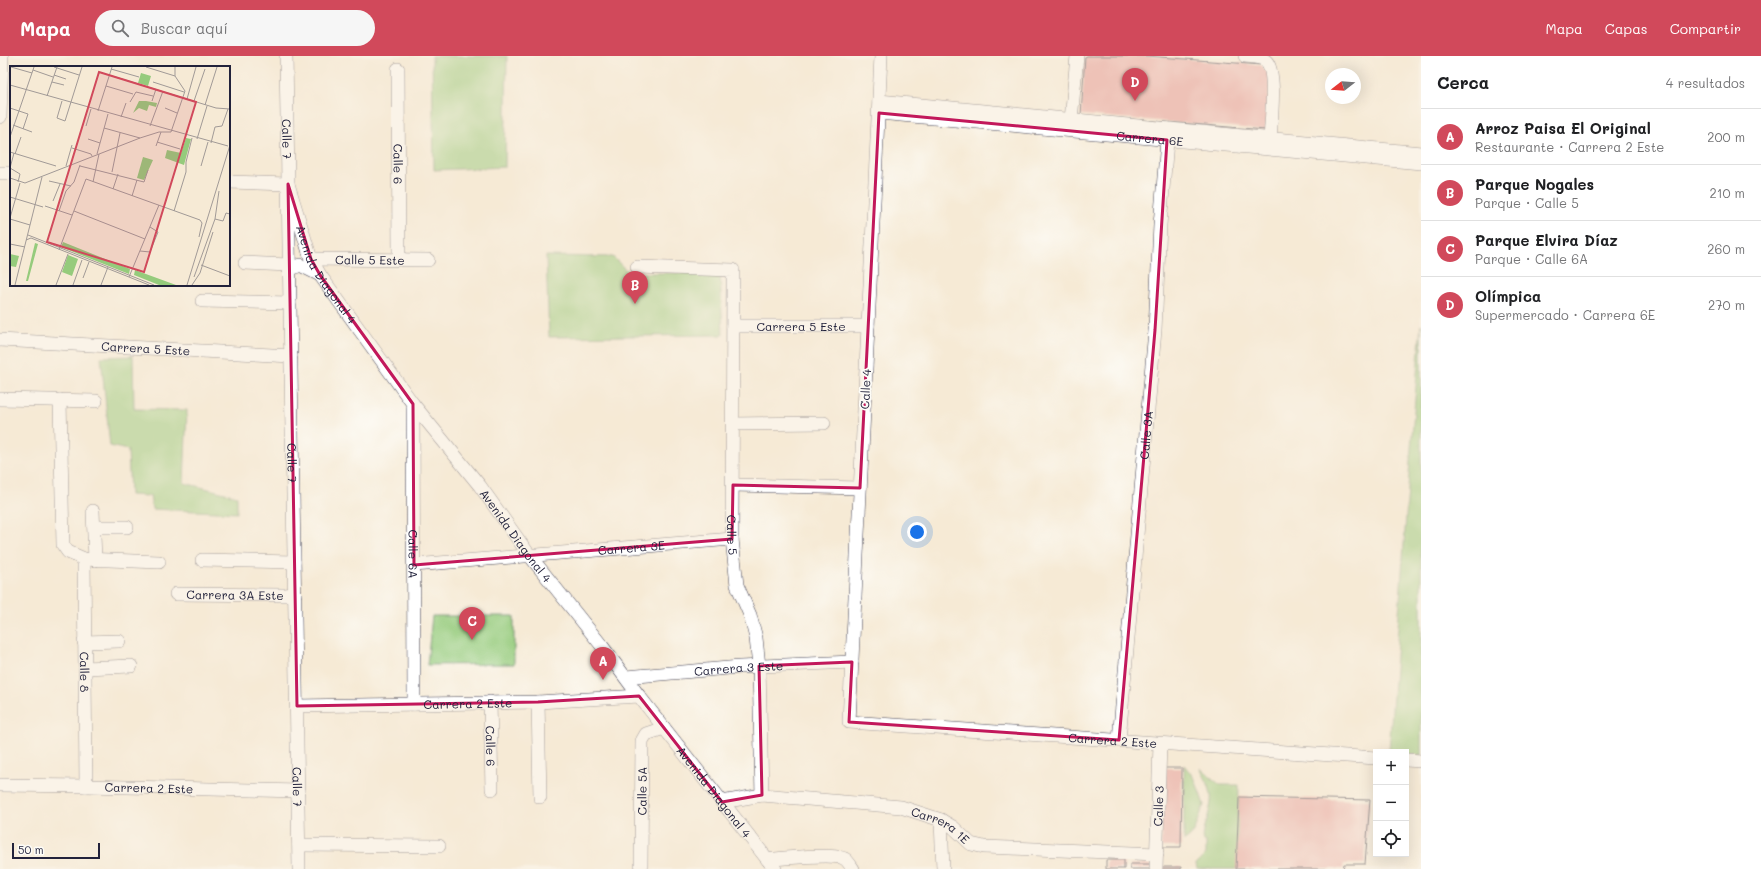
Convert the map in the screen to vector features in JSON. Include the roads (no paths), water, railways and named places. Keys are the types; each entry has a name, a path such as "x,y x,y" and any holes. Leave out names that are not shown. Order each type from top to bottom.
{"street":[{"path":"0,117 2,56"},
{"name":"Calle 7","path":"286,56 299,869"},
{"name":"Calle 4","path":"849,722 881,56"},
{"path":"1071,120 1077,56"},
{"path":"1245,56 1260,58 1271,67 1272,85 1270,139"},
{"name":"Calle 6","path":"398,69 399,260"},
{"name":"Carrera 6E","path":"879,107 1071,120 1167,134 1270,139 1421,153"},
{"name":"Carrera 6E","path":"879,107 1167,134 1421,163"},
{"name":"Calle 3A","path":"1119,740 1155,330 1160,225 1167,134"},
{"path":"0,172 10,173"},
{"path":"230,182 288,184"},
{"name":"Avenida Diagonal 4","path":"288,184 312,259 320,275 413,404 480,486 530,556 772,864"},
{"name":"Calle 5 Este","path":"312,259 428,260"},
{"path":"245,263 289,268 300,265 320,275"},
{"name":"Calle 5","path":"637,267 733,270 732,539 737,585 750,615 756,638 759,666 762,795"},
{"path":"202,301 290,303"},
{"name":"Carrera 5 Este","path":"733,326 868,326"},
{"name":"Carrera 5 Este","path":"0,340 291,356"},
{"path":"0,399 96,401"},
{"path":"60,400 63,545 68,552 89,560 159,562"},
{"name":"Calle 6A","path":"413,404 414,704"},
{"path":"733,424 824,423"},
{"path":"733,485 860,488"},
{"name":"Calle 8","path":"86,786 84,642 89,560 94,527 93,512"},
{"path":"94,527 127,527"},
{"name":"Carrera 3E","path":"414,565 732,539"},
{"path":"202,560 294,562"},
{"name":"Carrera 3A Este","path":"176,594 295,594"},
{"path":"84,642 119,641"},
{"name":"Carrera 3 Este","path":"626,677 759,666 852,662"},
{"path":"85,668 132,666"},
{"name":"Carrera 2 Este","path":"297,706 538,702 639,696"},
{"name":"Calle 6","path":"490,702 492,789"},
{"path":"538,702 540,797"},
{"name":"Carrera 2 Este","path":"849,722 1373,758"},
{"name":"Calle 5A","path":"642,869 642,741 646,734 664,728"},
{"name":"Calle 3","path":"1156,869 1160,744"},
{"path":"1409,760 1421,761"},
{"name":"Carrera 2 Este","path":"0,785 298,791"},
{"name":"Carrera 1E","path":"722,802 762,795 901,807 941,820 953,827 971,844 984,847 1157,854"},
{"path":"941,820 943,869"},
{"path":"299,845 439,846"},
{"path":"772,864 825,857 846,859 853,869"}],"place":[{"name":"Olímpica","path":"1135,101"},
{"name":"Parque Nogales","path":"635,304"},
{"name":"Parque Elvira Díaz","path":"472,640"},
{"name":"Arroz Paisa El Original","path":"603,680"}]}
